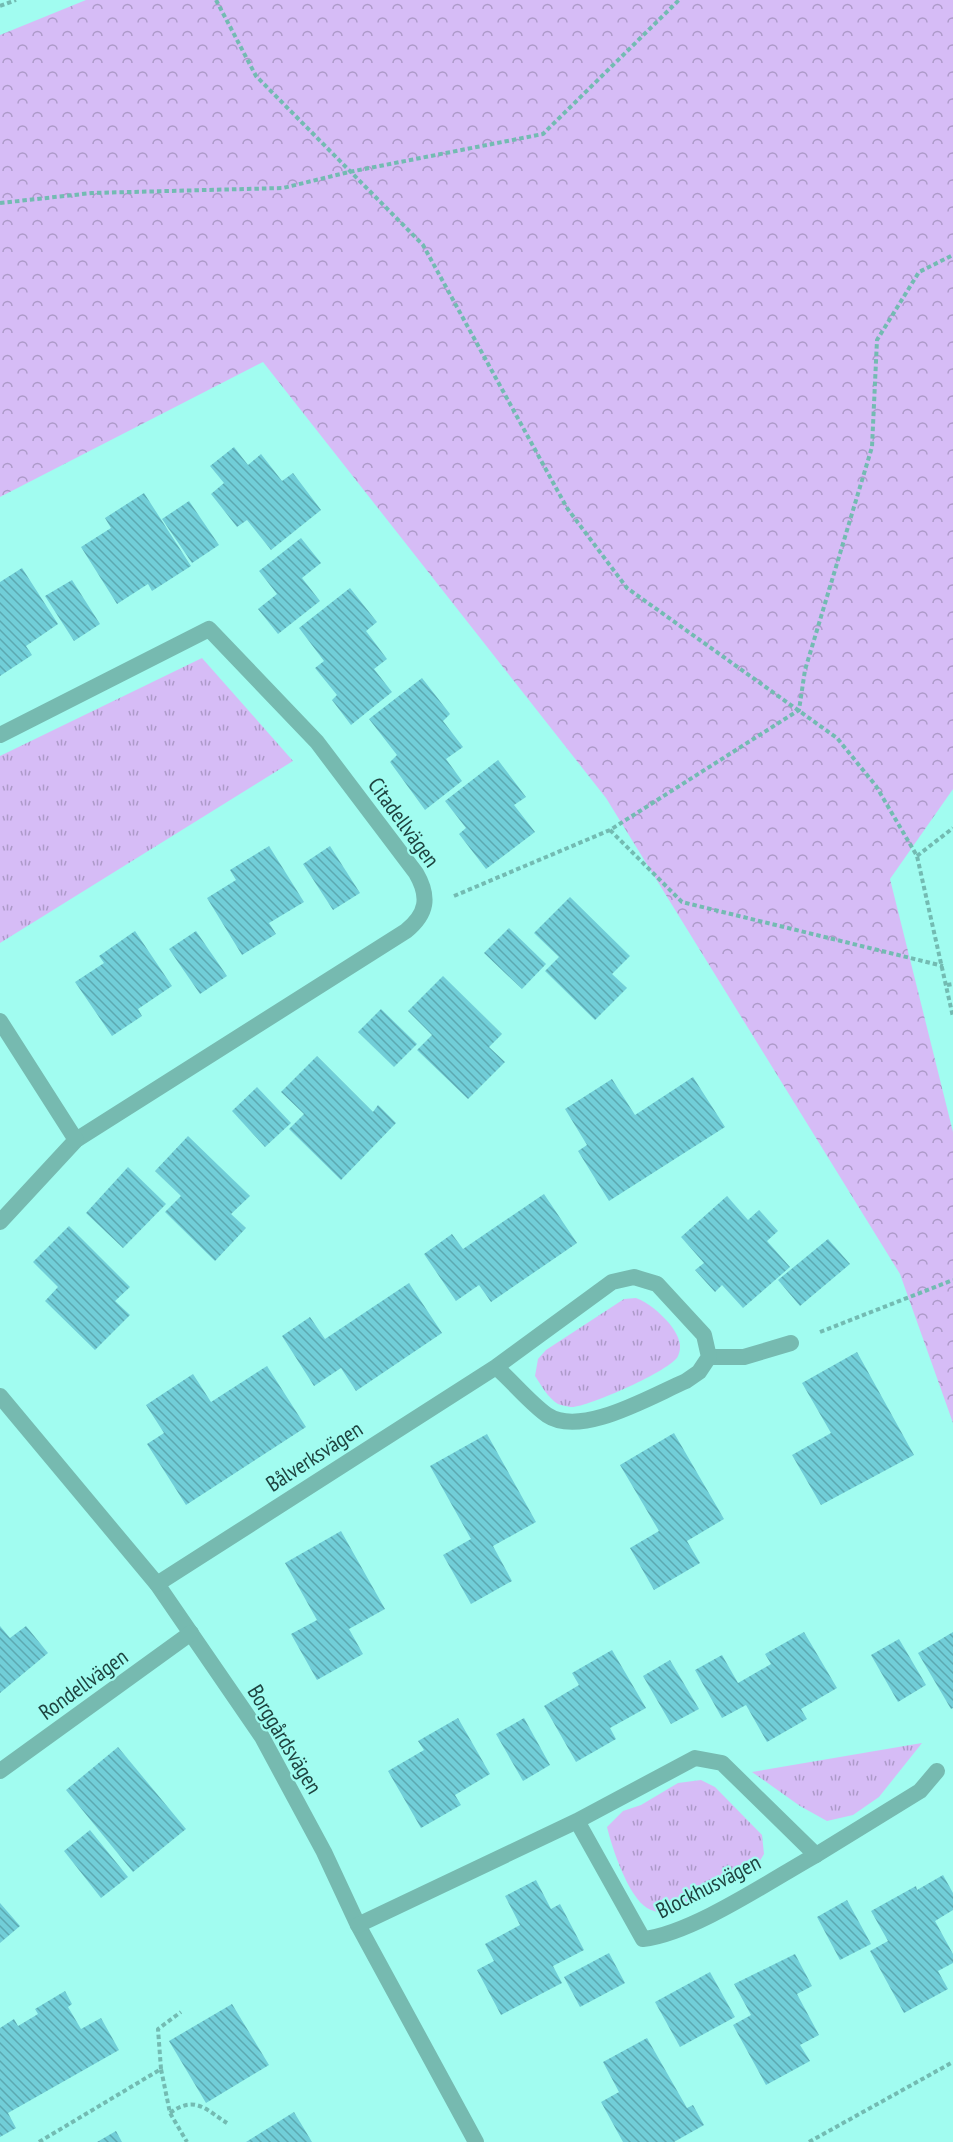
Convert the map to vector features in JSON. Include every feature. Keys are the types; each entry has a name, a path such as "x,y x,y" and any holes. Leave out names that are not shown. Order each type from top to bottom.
{"street":[{"name":"Citadellvägen","path":"0,735 209,629 317,742 416,873 424,890 426,907"},
{"path":"0,1222 76,1140 406,932 419,921 426,907"},
{"path":"0,1021 76,1140"},
{"name":"Bålverksvägen","path":"156,1584 496,1367 612,1282 634,1277 657,1284 704,1335 709,1357"},
{"path":"496,1367 548,1415 567,1423 593,1420 686,1381 699,1372 709,1357 744,1358 791,1343"},
{"name":"Borggårdsvägen","path":"0,1396 156,1584 262,1737 324,1852 358,1925 476,2142"},
{"name":"Rondellvägen","path":"0,1771 191,1633"},
{"path":"358,1925 577,1821 695,1758 722,1763 816,1855"},
{"name":"Blockhusvägen","path":"577,1821 643,1939 663,1937 687,1927 816,1855 920,1791 937,1772"}],"path":[{"path":"0,6 16,0"},
{"path":"216,0 256,76 348,172 423,245 567,508 627,588 837,738 876,786 918,856 953,1017"},
{"path":"0,203 92,193 283,188 348,172 543,134 679,0"},
{"path":"426,907 610,830 799,710 805,670 872,447 877,340 919,272 953,255"},
{"path":"918,856 953,828"},
{"path":"610,830 682,902 943,966"},
{"path":"947,986 953,984"},
{"path":"791,1343 953,1280"},
{"path":"181,2012 158,2030 161,2069 170,2113 187,2142"},
{"path":"808,2142 953,2062"},
{"path":"39,2142 161,2069"},
{"path":"170,2113 183,2104 194,2103 226,2123"}],"green space":[{"path":"86,0 953,0 953,789 890,879 953,1132 953,1423 900,1274 606,798 263,362 0,497 0,35"},
{"path":"202,658 293,761 0,943 0,756"},
{"path":"636,1298 654,1308 672,1327 680,1343 678,1356 661,1370 629,1387 594,1401 572,1407 554,1401 535,1376 538,1359 546,1350 624,1299"},
{"path":"922,1743 879,1797 853,1815 827,1821 800,1806 752,1772"},
{"path":"701,1780 715,1787 762,1835 764,1854 755,1869 664,1914 651,1910 640,1902 627,1883 607,1827 623,1811 641,1805 678,1783"}],"building":[{"path":"234,447 248,465 261,454 282,481 293,473 321,510 271,550 247,520 237,527 211,494 224,483 210,466"},
{"path":"144,493 191,566 152,591 148,584 117,604 81,547 111,528 105,518"},
{"path":"189,501 219,545 192,563 162,519"},
{"path":"301,538 321,563 302,578 320,601 278,634 258,609 277,594 259,571"},
{"path":"22,568 58,624 26,646 32,655 0,676 0,582"},
{"path":"72,580 100,624 74,641 45,596"},
{"path":"350,588 377,622 366,631 387,659 374,669 392,692 351,725 332,700 337,695 315,668 324,661 299,628"},
{"path":"422,678 450,714 443,721 463,747 446,759 462,781 425,810 390,762 397,755 369,719"},
{"path":"498,760 526,797 514,805 535,832 486,869 459,834 466,828 445,801"},
{"path":"269,846 304,902 269,923 276,934 242,955 207,898 236,880 230,870"},
{"path":"330,846 360,893 333,910 303,864"},
{"path":"570,897 630,956 612,974 627,988 595,1020 545,971 559,957 534,933"},
{"path":"509,928 546,964 522,989 484,953"},
{"path":"135,931 172,986 138,1009 142,1016 112,1036 75,982 104,963 99,956"},
{"path":"196,931 227,976 200,994 169,949"},
{"path":"443,976 502,1034 489,1047 505,1062 468,1099 417,1050 432,1035 408,1011"},
{"path":"381,1009 417,1044 394,1067 358,1032"},
{"path":"317,1056 373,1112 378,1105 396,1123 341,1180 289,1129 304,1114 281,1092"},
{"path":"693,1077 725,1127 609,1201 578,1151 587,1145 565,1109 612,1079 635,1115"},
{"path":"257,1087 291,1123 265,1147 232,1111"},
{"path":"188,1136 250,1196 231,1214 246,1228 215,1261 165,1212 181,1196 155,1171"},
{"path":"128,1167 166,1204 123,1248 86,1213"},
{"path":"544,1194 577,1243 491,1302 479,1285 456,1301 424,1254 452,1234 463,1249"},
{"path":"727,1196 748,1220 759,1210 778,1231 767,1241 790,1267 743,1308 722,1285 715,1292 695,1270 704,1263 681,1237"},
{"path":"69,1226 130,1287 115,1301 130,1315 95,1350 45,1301 58,1287 33,1262"},
{"path":"828,1239 850,1264 800,1306 778,1280"},
{"path":"409,1283 442,1333 356,1391 341,1368 314,1386 282,1336 310,1317 325,1339"},
{"path":"857,1352 914,1455 821,1505 792,1455 831,1433 802,1383"},
{"path":"267,1366 306,1427 186,1505 147,1444 164,1433 146,1405 193,1374 211,1402"},
{"path":"674,1433 724,1519 687,1541 700,1563 654,1590 630,1548 659,1531 620,1465"},
{"path":"487,1434 536,1522 493,1546 512,1581 471,1604 443,1555 471,1539 430,1466"},
{"path":"341,1531 385,1609 349,1629 363,1654 317,1680 291,1634 317,1620 285,1563"},
{"path":"0,1626 10,1638 26,1626 48,1653 0,1693"},
{"path":"804,1632 837,1688 801,1709 807,1719 767,1742 746,1705 722,1718 695,1670 722,1655 738,1683 771,1664 765,1654"},
{"path":"953,1632 953,1708 951,1709 918,1653"},
{"path":"899,1639 926,1685 898,1702 871,1655"},
{"path":"612,1650 646,1708 610,1728 616,1739 576,1762 544,1706 579,1685 572,1673"},
{"path":"670,1660 699,1709 671,1724 643,1676"},
{"path":"458,1718 490,1774 455,1795 461,1805 421,1828 388,1771 424,1750 418,1741"},
{"path":"524,1718 550,1765 523,1781 496,1734"},
{"path":"118,1747 186,1829 133,1872 66,1790"},
{"path":"90,1830 128,1877 101,1898 64,1851"},
{"path":"943,1875 953,1893 953,1910 935,1921 953,1954 953,1963 938,1971 948,1989 904,2013 870,1951 888,1941 871,1911 916,1886 917,1890"},
{"path":"536,1880 551,1909 560,1904 584,1950 553,1966 562,1983 501,2015 477,1970 494,1961 485,1944 520,1925 505,1896"},
{"path":"847,1900 871,1944 840,1960 817,1917"},
{"path":"0,1903 20,1926 0,1943"},
{"path":"609,1953 625,1983 580,2007 564,1977"},
{"path":"795,1954 812,1986 797,1994 819,2035 800,2045 810,2061 766,2085 733,2025 751,2015 734,1984"},
{"path":"710,1972 735,2017 680,2047 655,2002"},
{"path":"65,1991 72,2004 68,2007 81,2029 101,2018 119,2050 8,2113 16,2128 0,2137 0,2028 14,2019 18,2026 38,2014 35,2009"},
{"path":"232,2004 269,2065 206,2103 169,2041"},
{"path":"647,2038 687,2108 693,2105 704,2125 674,2142 623,2142 601,2102 619,2092 603,2062"},
{"path":"294,2112 312,2142 246,2142"},
{"path":"116,2131 122,2142 97,2142"}]}
